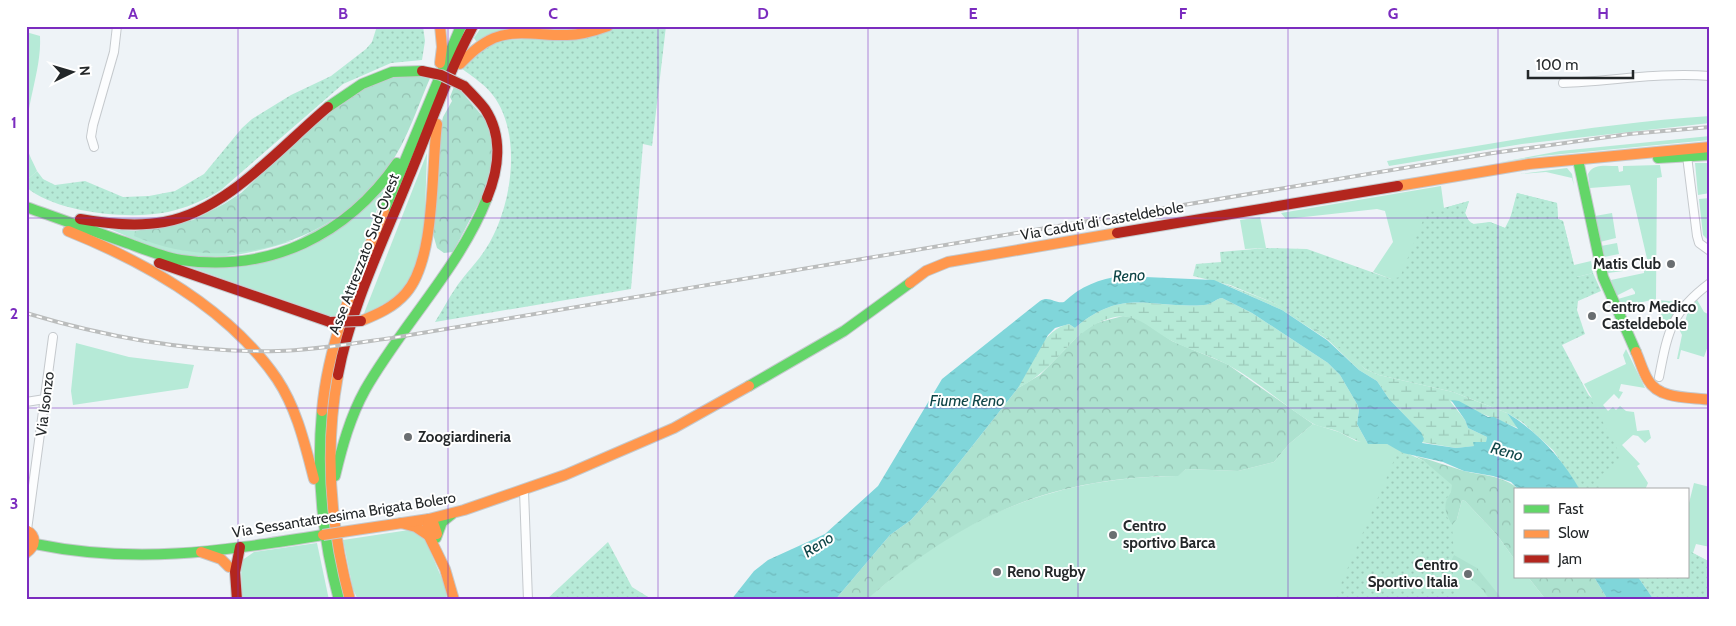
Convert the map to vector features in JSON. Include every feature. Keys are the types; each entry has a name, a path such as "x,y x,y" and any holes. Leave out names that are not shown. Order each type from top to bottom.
{"main road":[{"path":"436,83 442,47 440,26"},
{"path":"26,206 180,260 226,262 259,258 317,238 354,213 385,180 420,121 461,26"},
{"path":"26,217 108,248 150,260 330,322 361,321 378,315 400,301 411,288 423,264 427,244 433,156 440,100 473,26"},
{"path":"557,26 570,29 587,26"},
{"path":"450,76 474,48 496,36 523,33 581,36 608,26"},
{"path":"26,206 79,219 119,225 151,224 191,214 227,195 334,102 356,87 388,73 406,69 422,70 441,75 464,86 480,103 495,132 498,162 491,192 474,230 363,394 344,441 331,496"},
{"name":"Asse Attrezzato Sud-Ovest","path":"350,600 335,537 331,496 330,453 333,406 338,373 358,302 440,100"},
{"name":"Asse Attrezzato Sud-Ovest","path":"339,600 332,577 321,506 319,460 322,410 337,334 350,293 420,121"},
{"path":"1607,158 1710,147"},
{"path":"1607,158 1710,155"},
{"name":"Via Caduti di Casteldebole","path":"674,428 804,356 854,324 921,274 948,262 1521,166 1607,158"},
{"path":"1578,160 1603,277 1649,382 1653,388 1663,393 1710,400"},
{"path":"108,248 202,306 232,328 257,353 276,379 295,416 305,443 321,506"},
{"name":"Via Sessantatreesima Brigata Bolero","path":"35,544 69,552 115,557 152,557 237,548 429,519 452,514 524,491 674,428"},
{"path":"432,534 452,514"},
{"path":"429,519 426,528 432,534 450,583 454,600"},
{"path":"401,523 432,534"},
{"path":"26,530 34,537 35,544 26,553"},
{"path":"237,548 228,556 237,600"},
{"path":"234,581 237,548"},
{"path":"201,552 215,556 229,566"},
{"path":"332,577 332,600"}],"street":[{"path":"94,147 91,137 93,125 114,52 117,26"},
{"path":"1563,83 1601,82 1674,74 1710,76"},
{"path":"1687,156 1697,236 1699,243 1710,251"},
{"path":"1659,377 1667,338 1675,318 1687,301 1710,283"},
{"name":"Via Isonzo","path":"26,530 53,337"},
{"path":"26,402 45,399"},
{"path":"524,491 528,600"}],"green space":[{"path":"377,26 423,26 425,41 422,60 391,63 343,84 221,190 202,200 168,212 134,215 114,214 94,212 56,203 39,196 26,187 26,181 37,171 43,179 55,185 85,181 123,197 149,196 175,191 204,174 242,128 252,119 291,95 331,76 366,49 372,42"},
{"path":"482,26 548,26 556,29 476,41 474,38"},
{"path":"617,26 666,26 652,146 643,144 631,289 435,322 452,293 485,250 494,234 507,196 510,175 511,154 509,134 504,115 495,98 488,90 461,68 492,41 601,34"},
{"path":"26,32 40,36 40,50 26,132"},
{"path":"431,76 407,133 389,166 366,194 338,216 307,234 274,246 239,252 204,253 168,247 134,236 135,231 193,220 224,204 241,193 324,115 380,78"},
{"path":"455,84 490,125 494,174 453,252 444,253 437,248 433,234 440,130 443,117 452,101 450,97"},
{"path":"1710,116 1710,123 1522,144 1389,166 1387,161 1629,123"},
{"path":"26,132 27,146 37,171 26,181"},
{"path":"1710,136 1710,140 1541,156 1496,163 1560,151"},
{"path":"427,153 424,241 406,291 363,316"},
{"path":"1695,163 1710,163 1710,193 1698,195"},
{"path":"1660,165 1662,177 1657,178 1656,299 1621,307 1618,299 1635,294 1635,292 1632,288 1616,296 1611,280 1644,273 1644,266 1648,263 1630,185 1590,188 1588,174 1593,168 1601,166 1618,166 1619,172 1623,171 1623,166"},
{"path":"1567,168 1572,174 1574,186 1572,178 1546,172 1519,174"},
{"path":"1441,186 1444,208 1469,201 1465,213 1468,220 1473,224 1490,222 1505,228 1508,226 1517,193 1557,203 1558,219 1563,221 1574,265 1591,261 1593,273 1577,277 1504,322 1592,398 1584,384 1626,364 1623,355 1626,349 1645,388 1621,384 1619,391 1623,392 1619,399 1614,394 1603,405 1608,411 1613,407 1616,410 1620,406 1626,411 1634,412 1637,431 1649,430 1651,438 1645,443 1638,436 1633,435 1622,445 1640,464 1637,466 1648,483 1646,488 1589,488 1391,279 1373,272 1393,242 1385,211 1377,209 1286,219 1281,213"},
{"path":"384,191 335,318 184,265 254,264"},
{"path":"1517,193 1557,203 1558,219 1563,221 1577,277 1593,273 1601,291 1578,301 1577,310 1585,334 1562,345 1622,458 1601,475 1600,483 1605,488 1579,488 1553,450 1522,422 1507,413 1453,392 1379,375 1365,369 1323,333 1274,303 1230,285 1193,276 1196,264 1221,262 1220,252 1266,248 1307,249 1391,279 1400,277 1426,213 1469,201 1465,213 1470,223 1478,225 1490,222 1505,228 1512,214"},
{"path":"1710,198 1710,242 1703,235 1699,199"},
{"path":"1612,213 1616,238 1600,242 1595,216"},
{"path":"1260,217 1266,248 1245,249 1240,220"},
{"path":"110,229 135,231 241,251 295,240 230,256 196,257 163,251"},
{"path":"1617,243 1619,254 1604,257 1601,246"},
{"path":"1620,258 1623,271 1608,273 1605,262"},
{"path":"1215,280 1274,303 1303,319 1336,342 1365,369 1379,375 1453,392 1507,413 1518,428 1450,401 1465,420 1468,428 1487,437 1486,443 1474,442 1475,446 1456,448 1421,442 1421,432 1389,399 1377,381 1359,370 1328,340 1282,310"},
{"path":"1222,298 1252,313 1328,363 1340,375 1357,404 1359,410 1357,424 1368,444 1312,423 1239,371 1214,358 1172,341 1136,319 1129,317 1111,318 1097,323 1074,340 1031,381 1018,388 1037,349 1044,340 1060,327 1069,324 1075,328 1092,315 1123,304 1204,305"},
{"path":"1696,298 1704,312 1710,315 1710,340 1704,357 1681,350 1679,359 1677,359 1682,335 1678,327 1683,329 1688,311"},
{"path":"1657,300 1680,302 1670,322 1664,324"},
{"path":"1123,316 1138,318 1172,341 1227,364 1313,424 1289,444 1274,462 1238,471 1186,469 1178,476 1133,478 1091,484 1051,493 1013,506 976,523 941,543 864,600 835,600 890,535 911,520 936,492 1018,388 1040,375 1082,332 1096,323"},
{"path":"76,343 129,357 194,365 188,388 73,405 71,391"},
{"path":"1313,424 1339,432 1356,441 1387,444 1424,461 1442,475 1451,492 1457,519 1462,500 1465,501 1497,535 1514,559 1514,578 1529,578 1546,600 864,600 913,561 937,545 965,528 1022,502 1052,493 1113,480 1177,476 1186,469 1238,471 1274,462 1289,444"},
{"path":"1398,451 1424,461 1452,485 1451,492 1445,501 1444,512 1452,525 1454,555 1451,561 1457,600 1334,600"},
{"path":"1415,456 1464,471 1507,481 1517,488 1514,488 1514,559 1497,535 1465,501 1462,500 1457,519 1452,525 1445,508 1446,501 1451,492 1424,461"},
{"path":"1694,483 1710,487 1710,547 1696,544 1693,553 1710,562 1710,600 1654,600 1688,578 1689,503"},
{"path":"409,530 423,534 445,586 447,600 358,600 353,589 343,540"},
{"path":"608,542 632,587 653,600 546,600"},
{"path":"317,543 329,600 242,600 241,561 254,552"},
{"path":"1688,551 1710,562 1710,600 1654,600 1639,578 1688,578"},
{"path":"1454,555 1477,568 1503,600 1490,600 1482,589 1453,563 1451,557"},
{"path":"1529,578 1595,578 1608,600 1546,600"}],"water":[{"name":"Fiume Reno","path":"1122,276 1214,280 1282,310 1327,340 1359,370 1377,381 1389,399 1421,432 1424,439 1422,443 1456,448 1474,446 1473,442 1486,442 1487,437 1468,428 1465,420 1451,400 1459,401 1488,417 1494,417 1518,429 1507,413 1539,437 1565,467 1579,488 1517,488 1511,482 1493,476 1464,471 1443,462 1403,453 1387,444 1368,444 1357,424 1359,410 1357,404 1340,375 1328,363 1252,313 1222,298 1204,305 1123,304 1092,315 1075,328 1069,324 1055,328 1048,335 1018,388 936,492 911,520 890,535 835,600 731,600 754,571 768,560 825,534 878,486 942,379 1043,299 1064,302 1091,284"},
{"path":"1595,578 1639,578 1654,600 1608,600"}],"railway":[{"path":"26,313 120,337 182,346 246,351 321,348 392,338 1493,153 1629,134 1710,127"}],"traffic: fast":[{"path":"384,211 461,26"},
{"path":"328,107 362,84 392,72 422,71"},
{"path":"1658,158 1710,155"},
{"path":"1578,160 1603,277 1636,352"},
{"path":"26,207 174,259 214,263 245,260 275,254 304,243 330,229 355,210 377,188 397,163"},
{"path":"335,476 351,421 365,390 462,248 487,198"},
{"path":"749,386 844,331 910,283"},
{"path":"322,411 320,435 322,507 328,553 339,600"},
{"path":"436,538 442,522 452,514"},
{"path":"35,544 109,554 144,555 214,550 323,535"}],"traffic: slow":[{"path":"440,26 442,47 440,63"},
{"path":"460,64 484,43 502,35 520,33 572,35 608,26"},
{"path":"361,321 391,306 406,293 416,278 423,259 431,213 437,124"},
{"path":"1398,186 1529,164 1710,147"},
{"path":"322,411 330,359 337,334 354,284 384,211"},
{"path":"68,231 97,243 155,273 183,290 235,331 277,379 290,402 300,428 314,479"},
{"path":"910,283 926,271 948,262 1117,233"},
{"path":"1636,352 1648,380 1660,391 1676,396 1710,400"},
{"path":"338,375 331,432 331,488 338,544 350,600"},
{"path":"342,532 429,519 464,510 565,475 674,428 749,386"},
{"path":"437,534 433,522 429,519 427,532 445,569 454,600"},
{"path":"401,523 416,527 428,535"},
{"path":"26,530 30,532 34,541 32,547 26,553"},
{"path":"323,535 342,532"},
{"path":"201,552 221,559 229,567"}],"traffic: jam":[{"path":"338,375 359,299 447,82 473,26"},
{"path":"422,71 441,75 464,86"},
{"path":"464,86 485,109 495,130 497,141 496,164 487,198"},
{"path":"80,219 132,225 164,222 187,216 210,205 252,175 328,107"},
{"path":"1117,233 1398,186"},
{"path":"159,263 330,322"},
{"path":"330,322 361,321"},
{"path":"237,600 235,572 240,547"}],"place":[{"name":"Matis Club","path":"1671,264"},
{"name":"Centro Medico Casteldebole","path":"1592,316"},
{"name":"Zoogiardineria","path":"408,437"},
{"name":"Centro sportivo Barca","path":"1113,535"},
{"name":"Reno Rugby","path":"997,572"},
{"name":"Centro Sportivo Italia","path":"1468,574"}],"water label":[{"name":"Reno","path":"1129,275"},
{"name":"Reno","path":"1507,451"},
{"name":"Reno","path":"818,544"}]}
